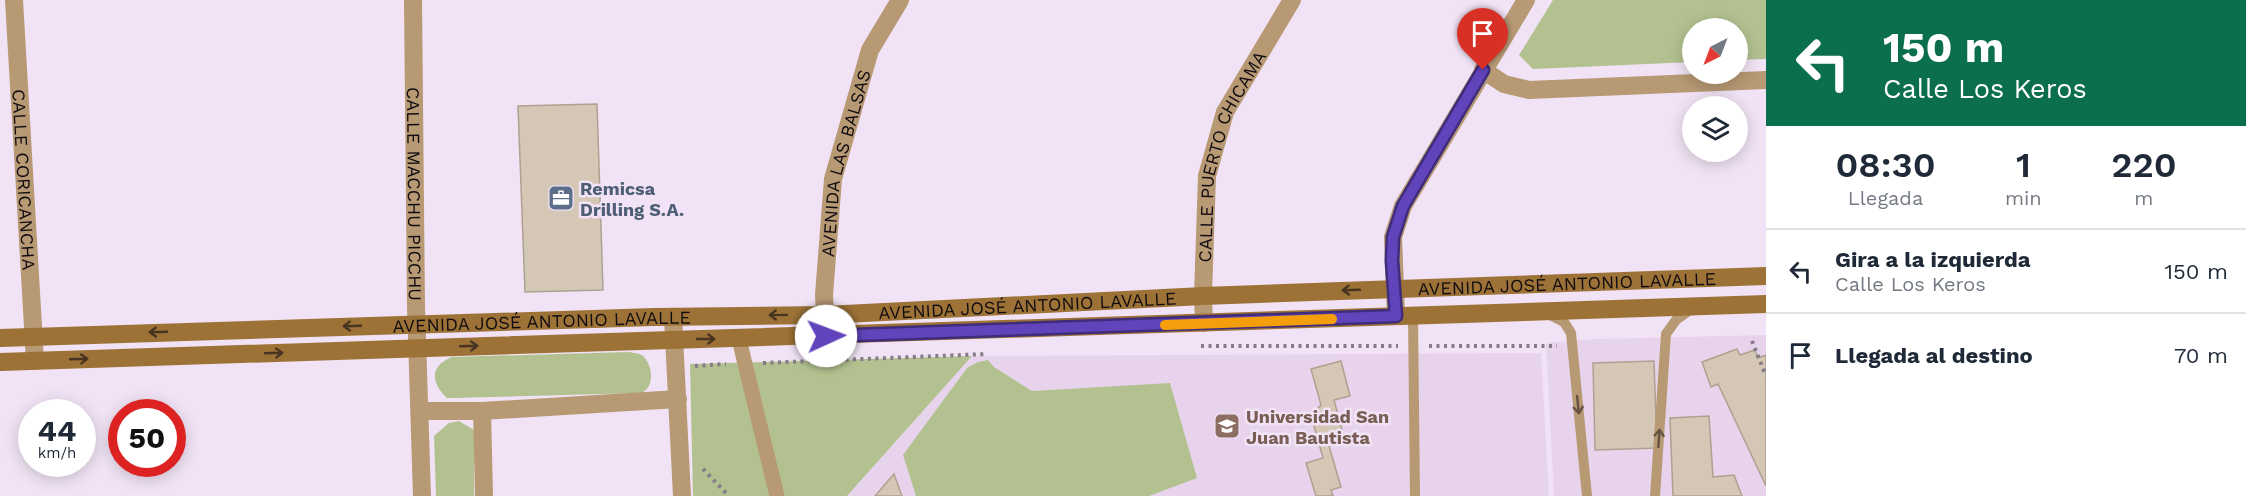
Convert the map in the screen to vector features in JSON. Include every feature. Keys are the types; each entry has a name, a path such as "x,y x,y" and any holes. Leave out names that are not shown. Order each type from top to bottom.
{"main road":[{"name":"AVENIDA JOSÉ ANTONIO LAVALLE","path":"0,338 417,324 825,315 1203,296 1766,276"},
{"name":"AVENIDA JOSÉ ANTONIO LAVALLE","path":"0,362 1766,304"}],"street":[{"name":"CALLE CORICANCHA","path":"14,0 35,361"},
{"name":"CALLE MACCHU PICCHU","path":"413,0 417,324 422,496"},
{"name":"AVENIDA LAS BALSAS","path":"826,336 824,295 833,179 870,50 900,0"},
{"name":"CALLE PUERTO CHICAMA","path":"1204,323 1208,176 1225,112 1292,0"},
{"path":"1404,316 1394,289 1393,237 1403,206 1526,0"},
{"path":"1483,70 1504,84 1529,90 1766,80"},
{"path":"673,317 682,496"},
{"path":"738,339 777,496"},
{"path":"420,411 482,411 678,399"},
{"path":"482,411 484,496"}],"lane":[{"path":"1655,496 1666,334 1676,320 1695,307"},
{"path":"1543,312 1564,322 1571,333 1587,496"},
{"path":"1404,316 1413,346 1415,496"}],"path":[{"path":"1752,341 1766,376"},
{"path":"1195,346 1572,346"},
{"path":"692,366 993,353"},
{"path":"701,467 729,496"}],"shaded area":[{"path":"1766,335 1766,496 1554,496 1546,343 1596,339"},
{"name":"Universidad San Juan Bautista","path":"1541,353 1549,496 847,496 972,356"}],"green space":[{"path":"1553,0 1766,0 1766,59 1748,60 1748,18 1682,18 1682,62 1533,69 1519,55"},
{"path":"629,352 643,356 649,365 651,376 649,386 641,393 447,398 435,381 439,365 452,357"},
{"path":"972,356 847,496 693,496 690,364"},
{"path":"988,360 994,367 1032,391 1170,383 1197,478 1149,496 916,496 903,455 967,368"},
{"path":"459,421 474,430 474,496 436,496 434,436 449,423"}],"building":[{"name":"Remicsa Drilling S.A.","path":"597,104 603,290 525,292 518,106"},
{"path":"1737,349 1740,355 1755,350 1758,358 1766,355 1766,486 1718,384 1711,387 1702,362"},
{"path":"1341,361 1350,396 1334,400 1345,441 1329,446 1341,487 1331,490 1333,496 1316,496 1306,463 1323,458 1311,415 1321,405 1311,369"},
{"path":"1654,361 1657,448 1595,450 1593,363"},
{"path":"1709,416 1713,477 1734,475 1742,496 1673,496 1670,418"},
{"path":"894,474 902,496 875,496"}],"slow traffic":[{"path":"1165,325 1332,319"}],"place":[{"name":"Remicsa Drilling S.A.","path":"561,198"},
{"name":"Universidad San Juan Bautista","path":"1227,426"}],"route":[{"path":"826,336 1396,316 1392,261 1393,237 1403,206 1483,70"}]}
